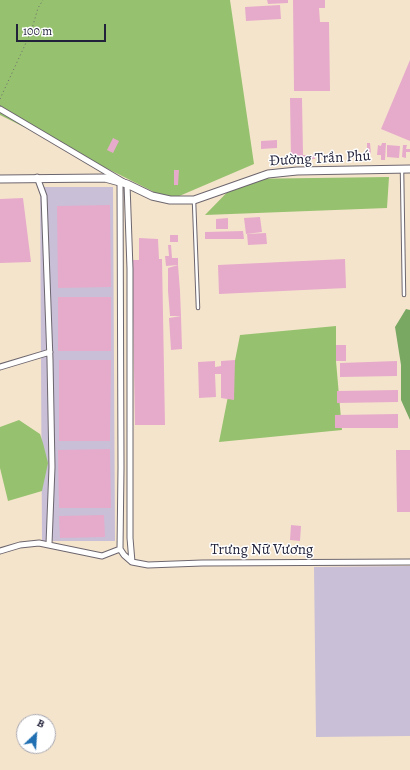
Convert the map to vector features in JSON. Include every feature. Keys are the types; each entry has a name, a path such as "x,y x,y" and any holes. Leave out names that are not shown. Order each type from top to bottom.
{"main road":[{"name":"Đường Trần Phú","path":"0,178 105,178 127,184 152,196 170,200 194,200 268,174 297,171 410,169"}],"street":[{"path":"0,109 127,184 130,269 130,538 132,562"},
{"path":"37,177 44,196 50,352 52,467 49,544"},
{"path":"120,182 120,549 132,562"},
{"path":"0,367 50,352"},
{"path":"0,551 20,545 49,544 102,556 120,549"},
{"name":"Trưng Nữ Vương","path":"132,562 148,565 202,562 410,562"}],"lane":[{"path":"402,169 404,295"},
{"path":"194,200 198,308"}],"path":[{"path":"0,99 31,32 38,8 43,0"}],"shaded area":[{"path":"40,187 113,187 115,541 42,541"},
{"path":"410,566 410,736 316,737 314,567"}],"green space":[{"path":"0,0 230,0 254,164 170,200 0,115"},
{"path":"389,177 387,208 205,215 240,179"},
{"path":"406,309 410,310 410,420 401,400 401,365 395,327"},
{"path":"336,326 336,361 342,430 219,442 240,335"},
{"path":"19,420 40,434 48,463 42,491 8,501 0,468 0,427"}],"building":[{"path":"267,0 288,0 288,3 268,4"},
{"path":"293,0 325,0 325,8 319,8 320,22 329,22 330,91 294,91"},
{"path":"280,5 281,19 246,21 245,7"},
{"path":"410,60 410,141 381,129"},
{"path":"290,98 302,98 303,155 315,155 315,159 291,159"},
{"path":"113,138 119,141 113,153 107,150"},
{"path":"277,140 277,148 261,149 261,141"},
{"path":"367,143 370,143 371,154 367,154"},
{"path":"382,143 386,143 385,160 381,160 381,155 377,155 378,145 381,146"},
{"path":"387,145 400,146 399,158 387,157"},
{"path":"403,145 407,145 406,149 410,149 410,152 406,152 406,158 402,157"},
{"path":"174,170 179,170 178,185 174,185"},
{"path":"23,198 31,262 0,263 0,199"},
{"path":"110,205 111,287 58,288 57,206"},
{"path":"260,217 262,232 246,234 244,218"},
{"path":"228,218 228,229 216,229 216,219"},
{"path":"243,231 244,239 205,239 205,232"},
{"path":"266,233 267,244 248,245 247,234"},
{"path":"170,235 178,235 178,242 170,242"},
{"path":"139,238 158,239 159,259 162,259 165,425 135,425 132,260 139,260"},
{"path":"168,245 171,245 172,258 178,258 178,265 166,266 165,256 169,256"},
{"path":"345,259 346,288 219,294 218,265"},
{"path":"178,265 181,316 170,316 168,268"},
{"path":"58,297 111,297 111,351 58,351"},
{"path":"181,316 182,349 171,350 169,318"},
{"path":"336,345 346,345 346,361 336,361"},
{"path":"59,360 111,360 110,441 59,441"},
{"path":"235,360 234,400 221,398 221,374 215,374 216,397 199,398 198,362 215,361 215,367 221,366 221,361"},
{"path":"397,361 397,376 340,377 340,363"},
{"path":"398,390 398,402 337,403 337,391"},
{"path":"398,414 398,428 335,428 335,415"},
{"path":"110,449 111,508 59,508 58,450"},
{"path":"396,450 410,450 410,512 397,512"},
{"path":"104,515 105,537 60,538 59,516"},
{"path":"291,525 301,526 300,541 290,540"}]}
